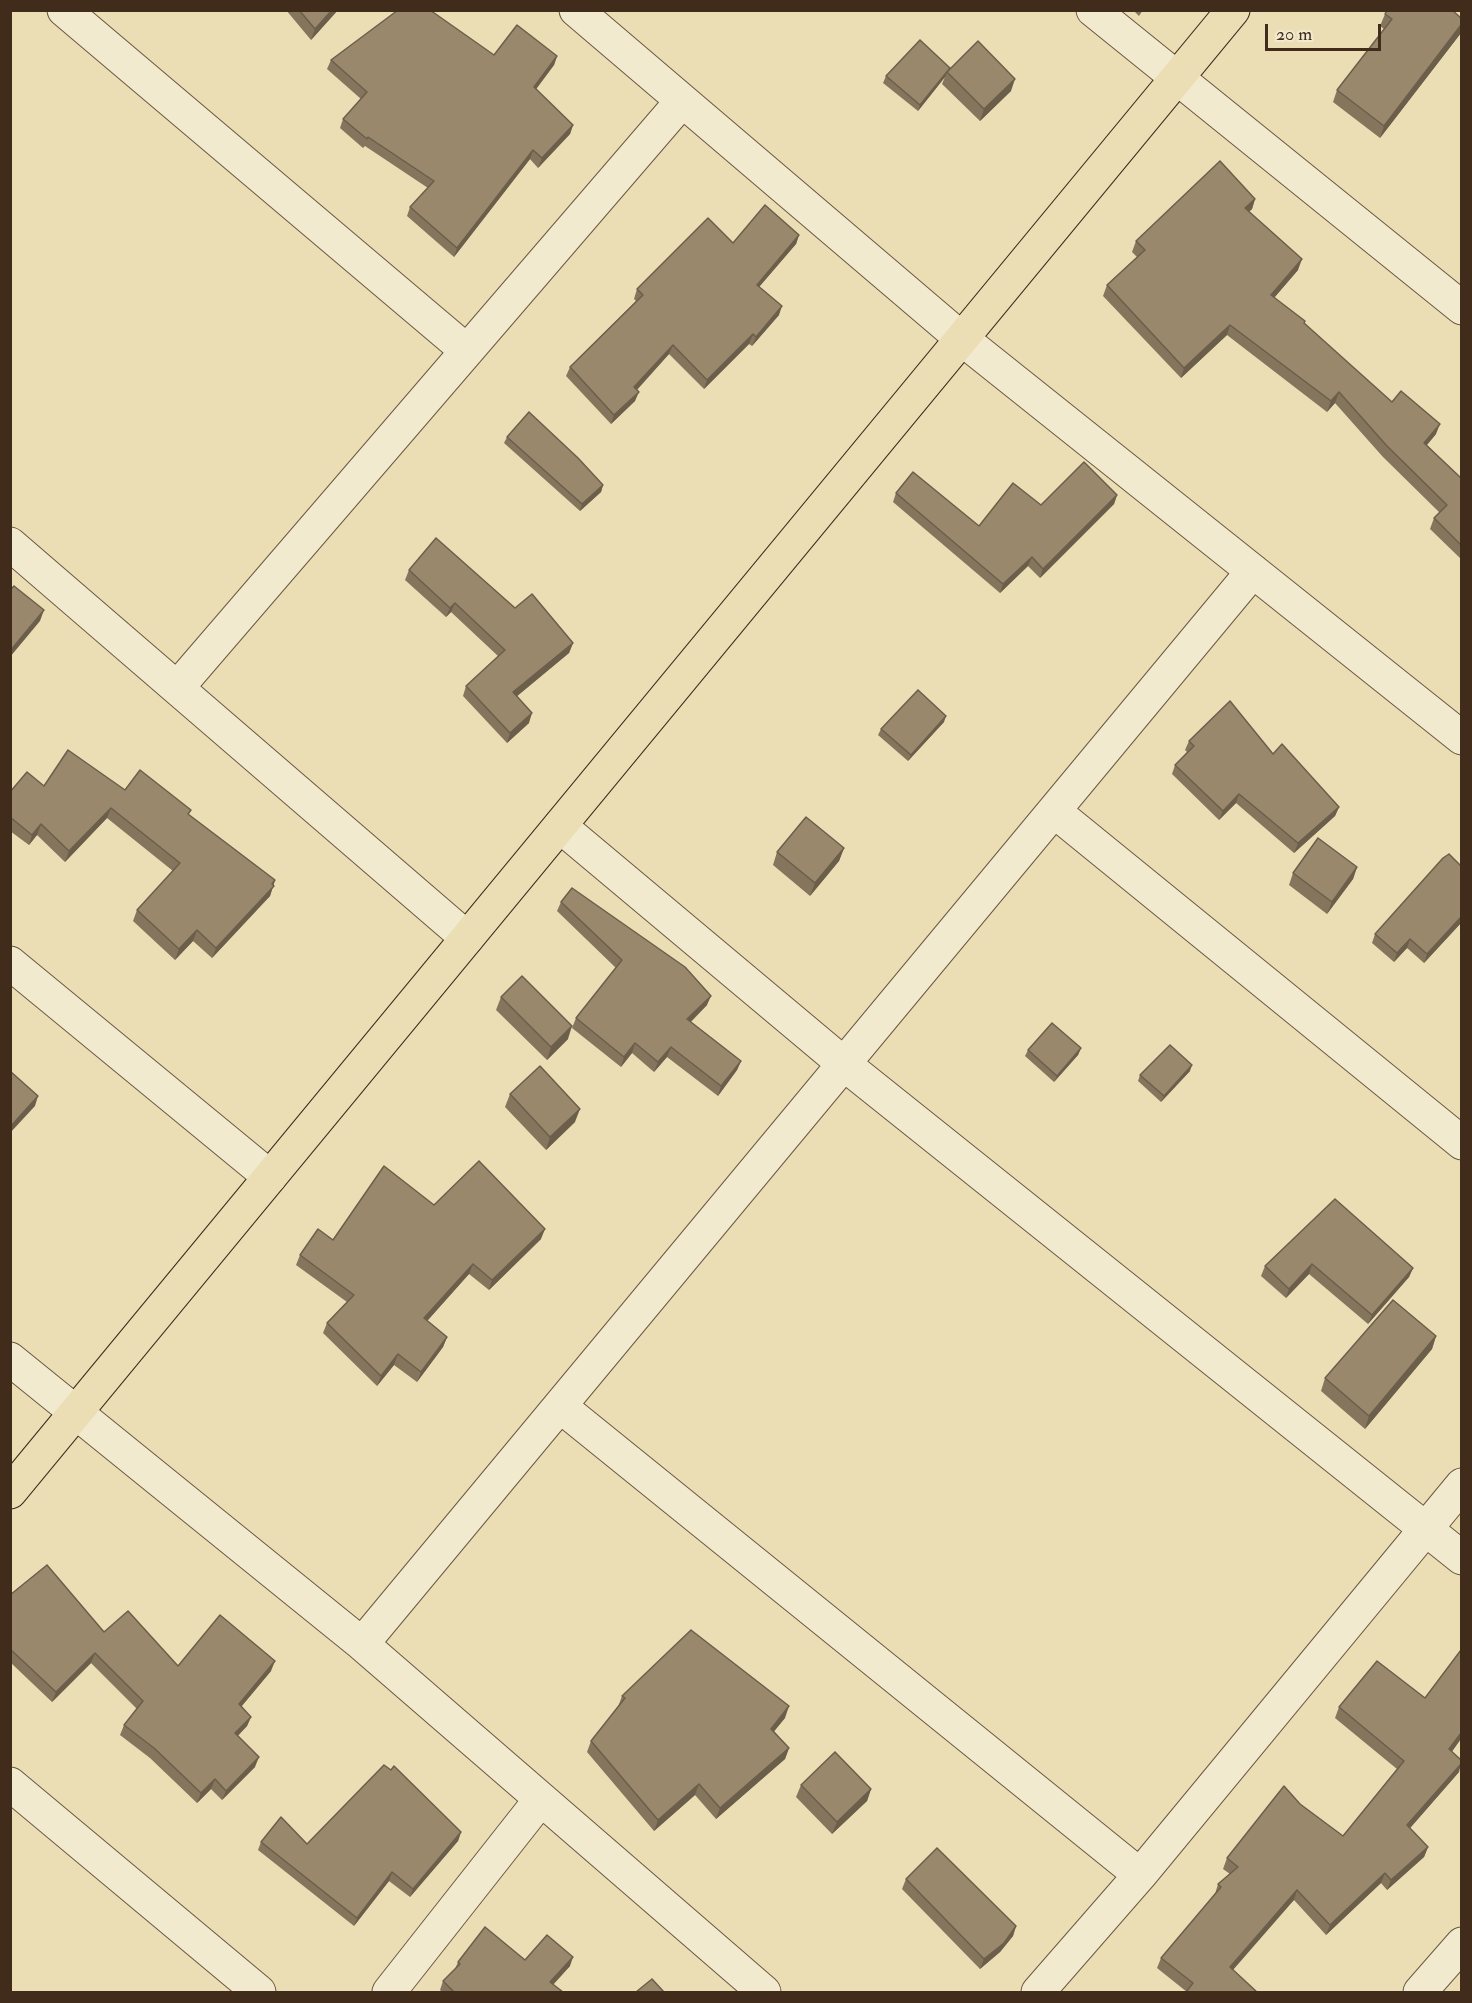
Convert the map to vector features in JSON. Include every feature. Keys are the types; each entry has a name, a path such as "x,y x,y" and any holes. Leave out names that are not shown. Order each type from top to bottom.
{"main road":[{"path":"10,1491 1233,10"}],"street":[{"path":"64,10 467,351"},
{"path":"576,10 962,339 1461,738"},
{"path":"1094,10 1461,308"},
{"path":"177,688 682,101"},
{"path":"10,544 467,938"},
{"path":"362,1644 1253,572"},
{"path":"1054,811 1461,1143"},
{"path":"560,826 844,1064 1461,1558"},
{"path":"10,963 270,1177"},
{"path":"10,1359 362,1644 764,1992"},
{"path":"560,1407 1140,1875"},
{"path":"1038,1992 1140,1875 1461,1485"},
{"path":"10,1784 259,1992"},
{"path":"389,1992 541,1799"},
{"path":"1420,1992 1455,1966"}],"building":[{"path":"299,10 332,10 315,29"},
{"path":"398,10 430,10 494,55 517,25 557,56 534,87 573,125 542,158 533,150 457,248 410,207 434,181 368,137 367,139 343,119 367,92 331,60"},
{"path":"1387,10 1452,10 1461,18 1461,25 1384,126 1337,90 1392,19 1385,14"},
{"path":"920,40 950,68 920,105 886,76"},
{"path":"978,41 1015,79 984,109 947,72"},
{"path":"1220,161 1255,199 1245,208 1302,259 1271,295 1305,321 1304,323 1392,402 1401,391 1440,424 1424,443 1461,478 1461,545 1434,518 1447,505 1387,446 1339,392 1331,401 1230,325 1184,368 1107,285 1145,250 1136,241"},
{"path":"765,205 799,235 757,285 782,306 756,337 753,334 707,380 673,345 634,387 639,392 614,415 570,367 643,295 637,289 708,218 733,243"},
{"path":"529,412 603,485 582,504 507,437"},
{"path":"1084,462 1117,495 1043,569 1032,557 1003,584 896,493 913,472 979,526 1013,483 1041,505"},
{"path":"436,538 515,608 532,594 573,643 513,692 532,713 510,733 466,686 505,650 455,603 450,608 409,570"},
{"path":"14,586 44,610 10,651 10,590"},
{"path":"918,690 946,716 911,755 881,729"},
{"path":"1230,701 1273,754 1282,744 1339,807 1298,843 1239,794 1223,811 1175,765 1194,746 1189,741"},
{"path":"68,750 125,790 140,770 191,810 188,814 275,880 272,884 274,886 216,948 197,930 179,949 137,910 180,863 111,808 69,851 41,824 32,835 10,817 10,792 27,772 44,786"},
{"path":"806,817 844,848 815,883 777,852"},
{"path":"1318,838 1357,867 1332,902 1293,873"},
{"path":"1449,854 1461,866 1461,917 1427,954 1410,939 1397,953 1375,934"},
{"path":"572,888 685,967 711,996 687,1019 741,1061 721,1086 671,1047 658,1062 635,1043 624,1057 576,1018 622,960 561,902"},
{"path":"522,976 572,1026 551,1047 501,997"},
{"path":"1052,1023 1081,1048 1057,1076 1028,1050"},
{"path":"1170,1045 1192,1065 1164,1096 1140,1075"},
{"path":"540,1066 580,1109 550,1137 510,1094"},
{"path":"10,1071 38,1096 10,1127"},
{"path":"479,1161 545,1229 492,1280 473,1264 424,1318 447,1337 421,1372 398,1354 381,1376 327,1323 354,1295 300,1255 318,1229 333,1240 384,1166 434,1205"},
{"path":"1335,1199 1413,1268 1372,1315 1312,1264 1289,1289 1265,1266"},
{"path":"1393,1300 1436,1336 1369,1416 1325,1378"},
{"path":"47,1565 104,1632 128,1611 178,1666 220,1615 275,1661 239,1704 251,1717 235,1733 259,1757 226,1791 215,1779 201,1793 154,1748 124,1725 143,1701 95,1653 56,1692 10,1649 10,1595"},
{"path":"691,1630 789,1706 771,1729 789,1748 720,1808 699,1784 658,1820 591,1741 625,1698 622,1696"},
{"path":"1461,1650 1461,1733 1449,1749 1461,1760 1461,1764 1407,1825 1428,1847 1391,1880 1385,1873 1330,1925 1297,1890 1230,1967 1257,1992 1186,1992 1193,1983 1161,1958 1221,1887 1218,1884 1238,1867 1227,1858 1284,1786 1300,1804 1343,1836 1404,1761 1339,1707 1377,1661 1425,1698"},
{"path":"835,1752 871,1789 837,1822 801,1785"},
{"path":"384,1765 391,1770 394,1766 461,1832 413,1889 392,1872 357,1918 261,1842 281,1817 307,1844"},
{"path":"937,1848 1016,1926 1004,1943 984,1959 906,1879"},
{"path":"485,1927 525,1960 547,1935 573,1957 550,1982 563,1992 454,1992 443,1981 460,1964 458,1962"},
{"path":"652,1979 664,1992 636,1992"}]}
